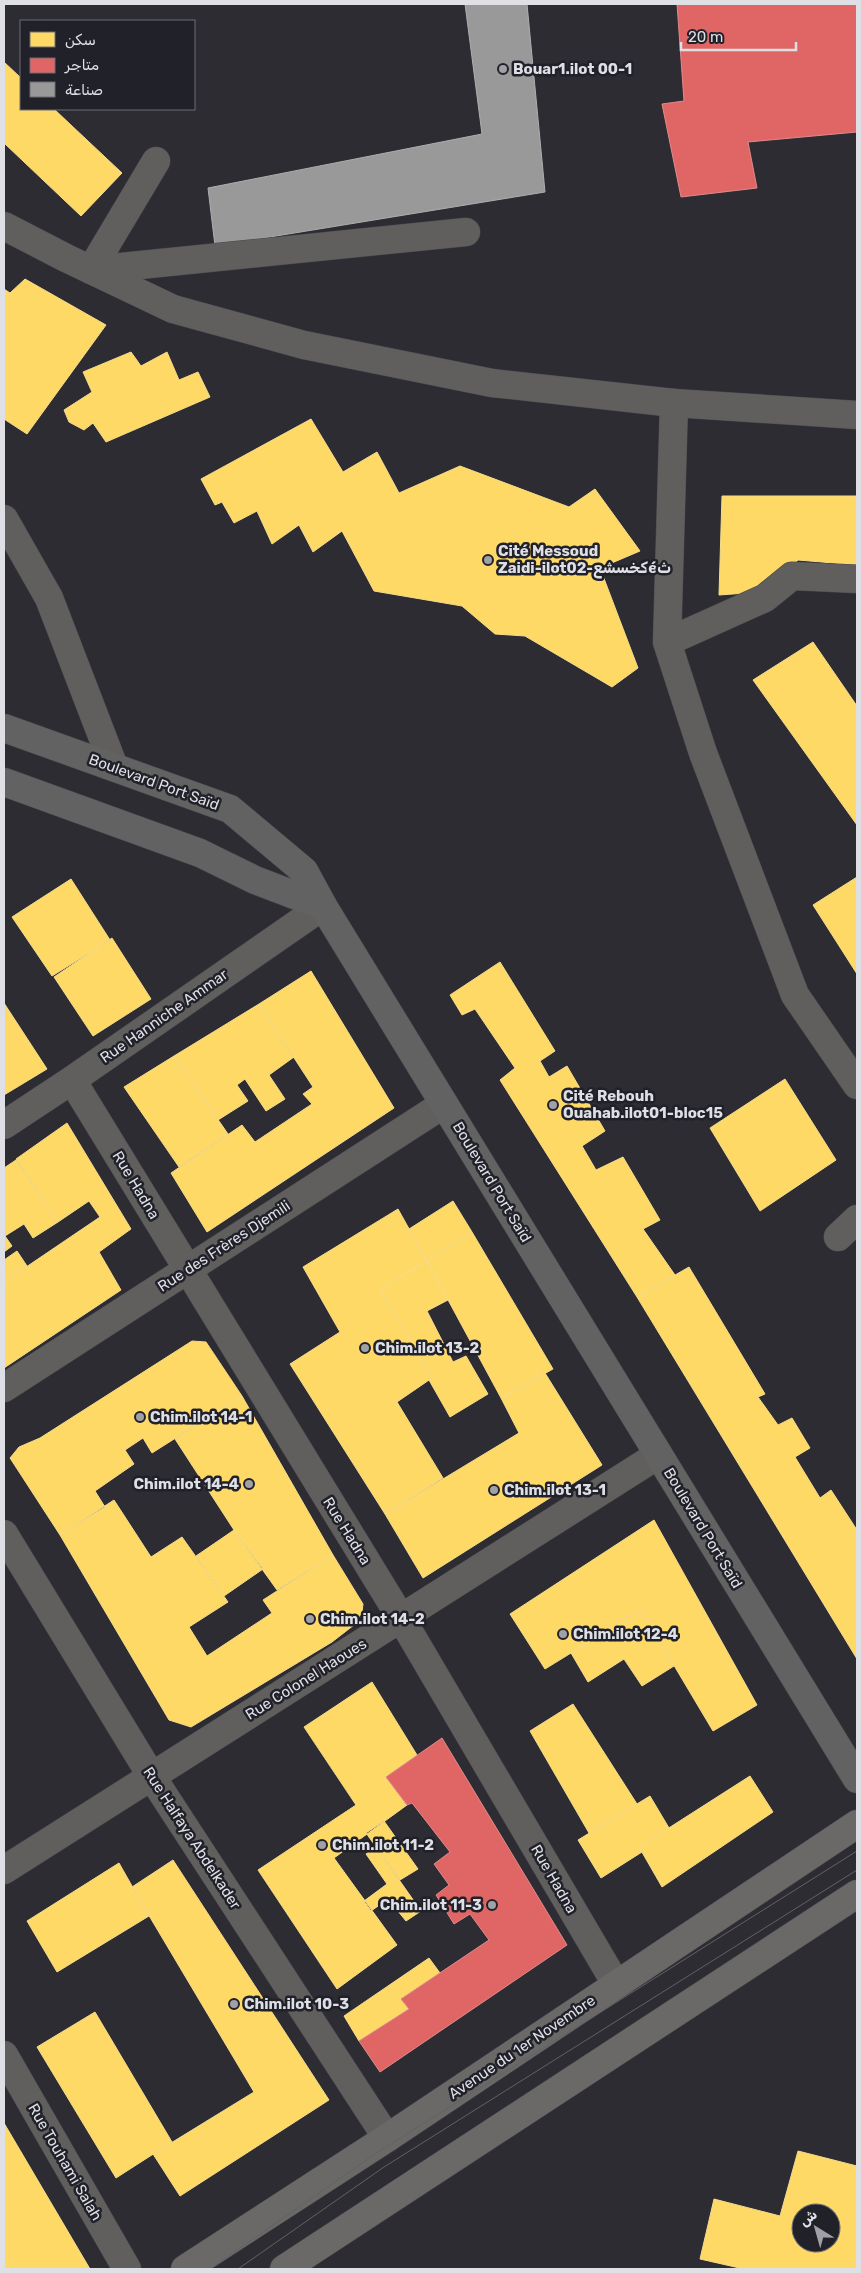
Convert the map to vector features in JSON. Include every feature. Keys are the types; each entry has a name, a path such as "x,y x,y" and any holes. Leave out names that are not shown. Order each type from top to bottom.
{"main road":[{"name":"Boulevard Port Saïd","path":"4,728 230,810 304,871 323,906 857,1779"},
{"path":"4,782 200,853 255,880 323,906"},
{"name":"Avenue du 1er Novembre","path":"185,2269 387,2138 857,1824"},
{"path":"284,2269 857,1894"}],"street":[{"path":"91,270 156,160"},
{"path":"4,226 173,309 304,345 492,383 674,403 857,415"},
{"path":"91,270 466,232"},
{"path":"674,403 667,642 703,753 795,995 857,1085"},
{"path":"4,519 48,598 114,767"},
{"path":"667,642 765,598 792,576 857,579"},
{"name":"Rue Hanniche Ammar","path":"4,1124 72,1080 323,906"},
{"name":"Rue Hadna","path":"72,1080 401,1618 616,1984"},
{"name":"Rue des Frères Djemili","path":"4,1388 444,1104"},
{"name":"Rue Colonel Haoues","path":"4,1870 658,1455"},
{"name":"Rue Halfaya Abdelkader","path":"4,1534 152,1777 387,2138"},
{"name":"Rue Touhami Salah","path":"4,2055 127,2269"}],"building: سكن":[{"path":"4,62 20,77 20,110 55,110 122,173 81,216 4,143"},
{"path":"25,279 106,325 27,434 4,419 4,289 10,293"},
{"path":"131,352 141,366 167,352 179,380 198,372 210,397 106,442 93,423 84,430 69,422 64,410 92,392 83,372"},
{"name":"Cité Messoud Zaidi-ilot02-كخسشعéث","path":"311,419 343,472 377,452 399,493 460,466 569,507 595,489 640,551 600,568 638,668 612,687 525,636 495,634 462,606 374,591 342,531 313,552 299,525 272,544 257,511 234,523 222,502 215,505 201,479"},
{"path":"722,496 857,496 857,565 798,560 761,592 719,595"},
{"path":"813,642 857,706 857,825 753,680"},
{"path":"857,877 857,974 813,905"},
{"path":"71,879 110,940 52,976 12,917"},
{"path":"112,938 151,999 93,1036 54,977"},
{"name":"Cité Rebouh Ouahab.ilot01-bloc15","path":"500,962 555,1051 540,1061 549,1077 567,1066 605,1131 582,1146 596,1170 623,1157 660,1220 643,1229 675,1275 637,1297 500,1080 515,1068 475,1009 462,1015 450,995"},
{"path":"311,971 394,1108 207,1232 171,1173 242,1125 255,1142 312,1104 303,1094 313,1087 259,1004"},
{"path":"4,1003 47,1069 4,1095"},
{"path":"259,1004 294,1057 269,1075 285,1099 266,1111 245,1079 237,1085 248,1101 218,1120 174,1056"},
{"path":"174,1056 228,1134 179,1167 124,1087"},
{"path":"785,1079 836,1160 760,1211 710,1128"},
{"path":"67,1123 131,1229 99,1252 121,1290 4,1368 4,1282 100,1217 89,1201 58,1222 16,1159"},
{"path":"16,1160 58,1222 33,1238 24,1224 5,1236 12,1246 4,1252 4,1168"},
{"path":"453,1201 472,1232 427,1261 409,1229"},
{"name":"Chim.ilot 13-2","path":"398,1209 427,1261 380,1289 432,1378 397,1402 443,1478 385,1514 290,1364 340,1332 303,1267"},
{"path":"472,1232 553,1369 501,1398 427,1261"},
{"path":"17,1251 27,1266 4,1282 4,1260"},
{"path":"427,1261 448,1300 427,1311 453,1362 466,1356 488,1394 450,1417 429,1380 432,1378 380,1289"},
{"path":"689,1267 765,1394 758,1397 778,1425 792,1418 810,1448 795,1457 820,1498 831,1490 857,1530 857,1659 637,1297"},
{"name":"Chim.ilot 14-1","path":"192,1341 206,1342 242,1396 152,1453 143,1438 125,1450 134,1464 95,1491 105,1507 60,1535 10,1458 19,1447 40,1438"},
{"name":"Chim.ilot 13-1","path":"545,1373 602,1465 423,1578 385,1514 519,1433 501,1398"},
{"name":"Chim.ilot 14-4","path":"242,1396 333,1555 277,1590 234,1530 175,1439"},
{"name":"Chim.ilot 14-2","path":"114,1500 151,1557 182,1537 228,1602 189,1627 207,1656 272,1613 263,1600 333,1555 363,1604 362,1612 354,1625 332,1642 191,1727 169,1720 60,1535"},
{"name":"Chim.ilot 12-4","path":"654,1520 757,1705 713,1731 641,1610 545,1669 510,1614"},
{"path":"234,1530 263,1569 224,1596 196,1556"},
{"path":"641,1610 674,1666 642,1686 624,1659 588,1682 571,1653"},
{"name":"Chim.ilot 11-2","path":"372,1682 417,1755 386,1777 407,1805 334,1858 397,1945 337,1989 258,1870 356,1805 304,1727"},
{"path":"573,1704 637,1804 589,1833 530,1731"},
{"path":"750,1776 773,1812 662,1887 639,1847"},
{"path":"650,1796 669,1828 639,1847 642,1852 601,1878 578,1840"},
{"path":"384,1821 418,1869 400,1880 366,1833"},
{"path":"376,1847 421,1911 406,1921 388,1899 371,1911 364,1901 387,1884 366,1854"},
{"name":"Chim.ilot 10-3","path":"173,1860 329,2100 180,2196 153,2154 254,2092 132,1887"},
{"path":"119,1863 149,1916 57,1972 27,1921"},
{"path":"429,1958 440,1973 401,1999 409,2009 359,2041 344,2016"},
{"path":"95,2012 172,2142 116,2178 37,2047"},
{"path":"4,2123 90,2269 4,2269"},
{"path":"798,2151 857,2166 857,2269 744,2269 700,2259 714,2199 780,2216"}],"building: متاجر":[{"path":"677,4 857,4 857,132 748,142 757,188 681,197 662,104 684,101"},
{"name":"Chim.ilot 11-3","path":"442,1738 567,1945 380,2072 359,2041 409,2009 401,1999 489,1940 470,1914 454,1924 436,1895 449,1885 434,1864 450,1852 412,1803 407,1805 386,1777"}],"building: صناعة":[{"name":"Bouar1.ilot 00-1","path":"465,4 527,4 545,192 215,246 208,188 482,134"}],"tram line":[{"path":"210,2269 375,2154 857,1851"},
{"path":"238,2269 384,2167 857,1870"}],"place":[{"name":"Bouar1.ilot 00-1","path":"503,69"},
{"name":"Cité Messoud Zaidi-ilot02-كخسشعéث","path":"488,560"},
{"name":"Cité Rebouh Ouahab.ilot01-bloc15","path":"553,1105"},
{"name":"Chim.ilot 13-2","path":"365,1348"},
{"name":"Chim.ilot 14-1","path":"140,1417"},
{"name":"Chim.ilot 14-4","path":"249,1484"},
{"name":"Chim.ilot 13-1","path":"494,1490"},
{"name":"Chim.ilot 14-2","path":"310,1619"},
{"name":"Chim.ilot 12-4","path":"563,1634"},
{"name":"Chim.ilot 11-2","path":"322,1845"},
{"name":"Chim.ilot 11-3","path":"492,1905"},
{"name":"Chim.ilot 10-3","path":"234,2004"}]}
